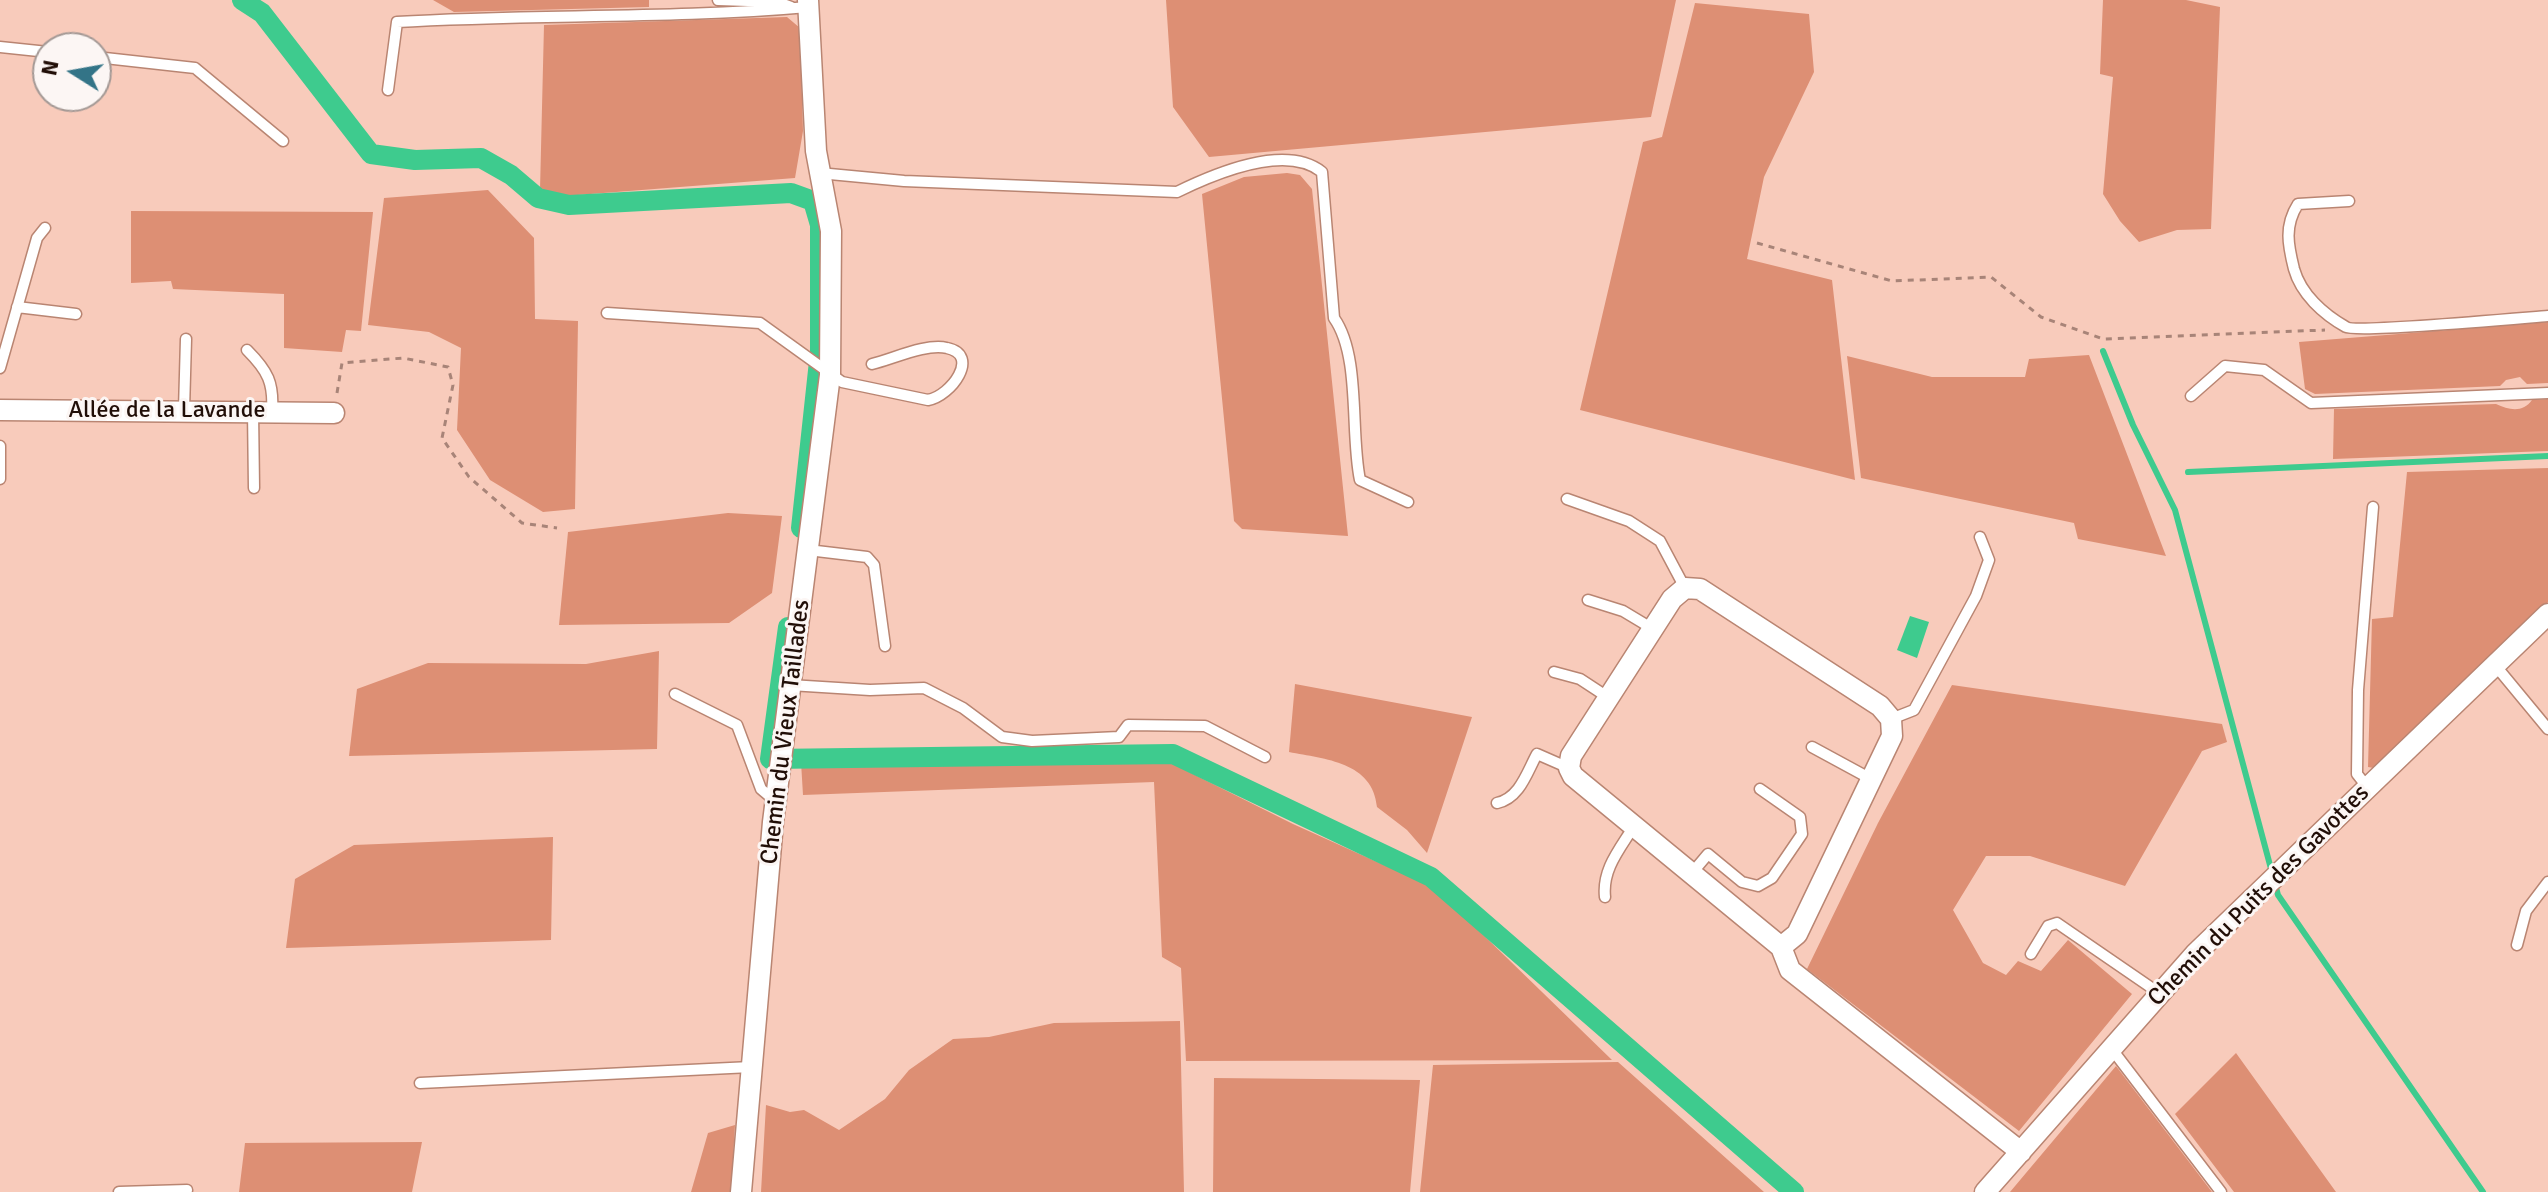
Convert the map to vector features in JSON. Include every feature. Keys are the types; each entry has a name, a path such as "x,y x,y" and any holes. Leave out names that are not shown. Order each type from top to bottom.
{"street":[{"name":"Chemin du Vieux Taillades","path":"741,1192 776,802 830,375 833,273 827,206 819,173 803,5"},
{"name":"Allée de la Lavande","path":"0,410 334,413"},
{"path":"1781,947 1797,934 1892,736 1891,719 1880,706 1700,589 1685,588 1672,599 1571,756 1569,768 1573,776 1781,947 1790,970 2021,1152"},
{"name":"Chemin du Puits des Gavottes","path":"1985,1192 2159,993 2548,614"}],"lane":[{"path":"718,0 803,5"},
{"path":"388,90 397,22 803,5"},
{"path":"0,47 32,50"},
{"path":"112,59 195,68 283,141"},
{"path":"819,173 904,181 1177,192 1211,175 1248,165 1294,161 1311,164 1322,172 1334,318 1344,332 1348,355 1354,454 1360,480 1408,502"},
{"path":"2349,201 2298,204 2290,217 2288,243 2296,274 2312,304 2348,329 2548,316"},
{"path":"0,368 37,238 45,228"},
{"path":"17,307 76,314"},
{"path":"607,313 760,323 842,382 928,400 949,391 962,366 960,356 952,349 940,347 872,364"},
{"path":"184,410 186,339"},
{"path":"247,350 268,371 272,385 262,412 254,488"},
{"path":"2191,396 2225,366 2264,370 2311,403 2548,393"},
{"path":"0,446 0,479"},
{"path":"1567,499 1629,521 1660,541 1685,588"},
{"path":"2368,788 2357,774 2358,690 2373,507"},
{"path":"1891,719 1914,710 1976,596 1989,560 1980,537"},
{"path":"808,550 867,557 874,565 885,646"},
{"path":"1588,600 1623,611 1653,629"},
{"path":"2495,665 2548,729"},
{"path":"1554,672 1580,679 1609,698"},
{"path":"790,685 870,690 924,688 963,708 1002,737 1032,741 1119,737 1128,725 1205,726 1265,757"},
{"path":"675,694 737,725 761,789 776,802"},
{"path":"1812,747 1871,779"},
{"path":"1497,803 1508,801 1517,792 1537,754 1569,768"},
{"path":"1692,873 1708,854 1742,882 1758,886 1772,878 1802,834 1800,817 1760,789"},
{"path":"1605,897 1604,881 1609,866 1634,826"},
{"path":"2517,945 2526,911 2548,882"},
{"path":"2031,954 2048,926 2057,923 2159,993"},
{"path":"2111,1048 2221,1192"},
{"path":"420,1083 751,1067"},
{"path":"119,1192 187,1190"}],"path":[{"path":"1757,243 1892,281 1991,277 2041,317 2103,339 2348,329"},
{"path":"334,413 342,363 403,358 448,367 453,385 442,438 469,477 522,523 557,528"}],"shaded area":[{"path":"433,0 649,0 649,7 454,12"},
{"path":"1166,0 1676,0 1651,117 1209,157 1173,107"},
{"path":"2103,0 2186,0 2220,7 2211,229 2177,230 2139,242 2120,221 2103,194 2113,77 2100,74"},
{"path":"1695,3 1809,14 1814,72 1764,177 1747,259 1832,280 1855,480 1580,410 1643,142 1662,137"},
{"path":"787,17 800,28 803,131 795,178 565,196 540,190 544,25"},
{"path":"1287,173 1300,175 1312,189 1348,536 1242,529 1234,521 1202,194 1244,177"},
{"path":"488,190 534,238 535,319 578,321 575,509 543,512 490,480 457,430 461,348 429,332 368,325 384,198"},
{"path":"131,211 373,212 361,331 346,330 342,352 284,348 284,294 173,289 171,281 131,283"},
{"path":"2548,322 2548,383 2527,384 2520,377 2506,380 2500,386 2315,394 2305,389 2299,342"},
{"path":"2089,355 2166,556 2078,539 2074,523 1861,478 1847,356 1932,377 2025,377 2029,359"},
{"path":"2548,399 2548,451 2333,459 2334,409 2496,404 2516,409 2532,400"},
{"path":"2548,468 2548,602 2379,769 2368,767 2372,619 2393,617 2407,472"},
{"path":"728,513 782,516 772,593 729,623 559,625 568,532"},
{"path":"1910,616 1929,622 1917,658 1897,650"},
{"path":"659,651 657,749 349,756 357,689 428,663 586,664"},
{"path":"1295,684 1472,717 1427,853 1407,830 1377,807 1374,792 1367,780 1357,772 1332,761 1289,752"},
{"path":"1952,685 2222,724 2227,742 2202,751 2125,886 2030,856 1986,856 1953,910 1983,963 2006,975 2018,961 2041,971 2068,940 2132,994 2019,1131 1807,969 1878,823"},
{"path":"1167,761 1293,824 1435,888 1612,1060 1186,1061 1181,968 1162,957 1154,782 803,795 801,762"},
{"path":"553,837 551,940 286,948 295,879 354,845"},
{"path":"1180,1021 1184,1192 761,1192 766,1105 790,1112 804,1110 839,1130 885,1099 909,1070 953,1039 989,1037 1054,1023"},
{"path":"2236,1053 2336,1192 2234,1192 2175,1114"},
{"path":"1618,1062 1764,1192 1420,1192 1433,1065"},
{"path":"2116,1066 2212,1192 2010,1192"},
{"path":"1214,1078 1420,1080 1410,1192 1213,1192"},
{"path":"735,1125 731,1192 691,1192 708,1133"},
{"path":"422,1142 412,1192 239,1192 245,1143"}],"waterway":[{"path":"242,0 262,13 371,154 415,160 481,158 511,175 538,198 569,205 791,193 813,201 820,225 820,352 801,528"},
{"path":"2103,351 2133,425 2175,510 2278,895 2483,1192"},
{"path":"2188,472 2548,456"},
{"path":"788,627 770,759 1173,754 1431,877 1794,1192"}]}
